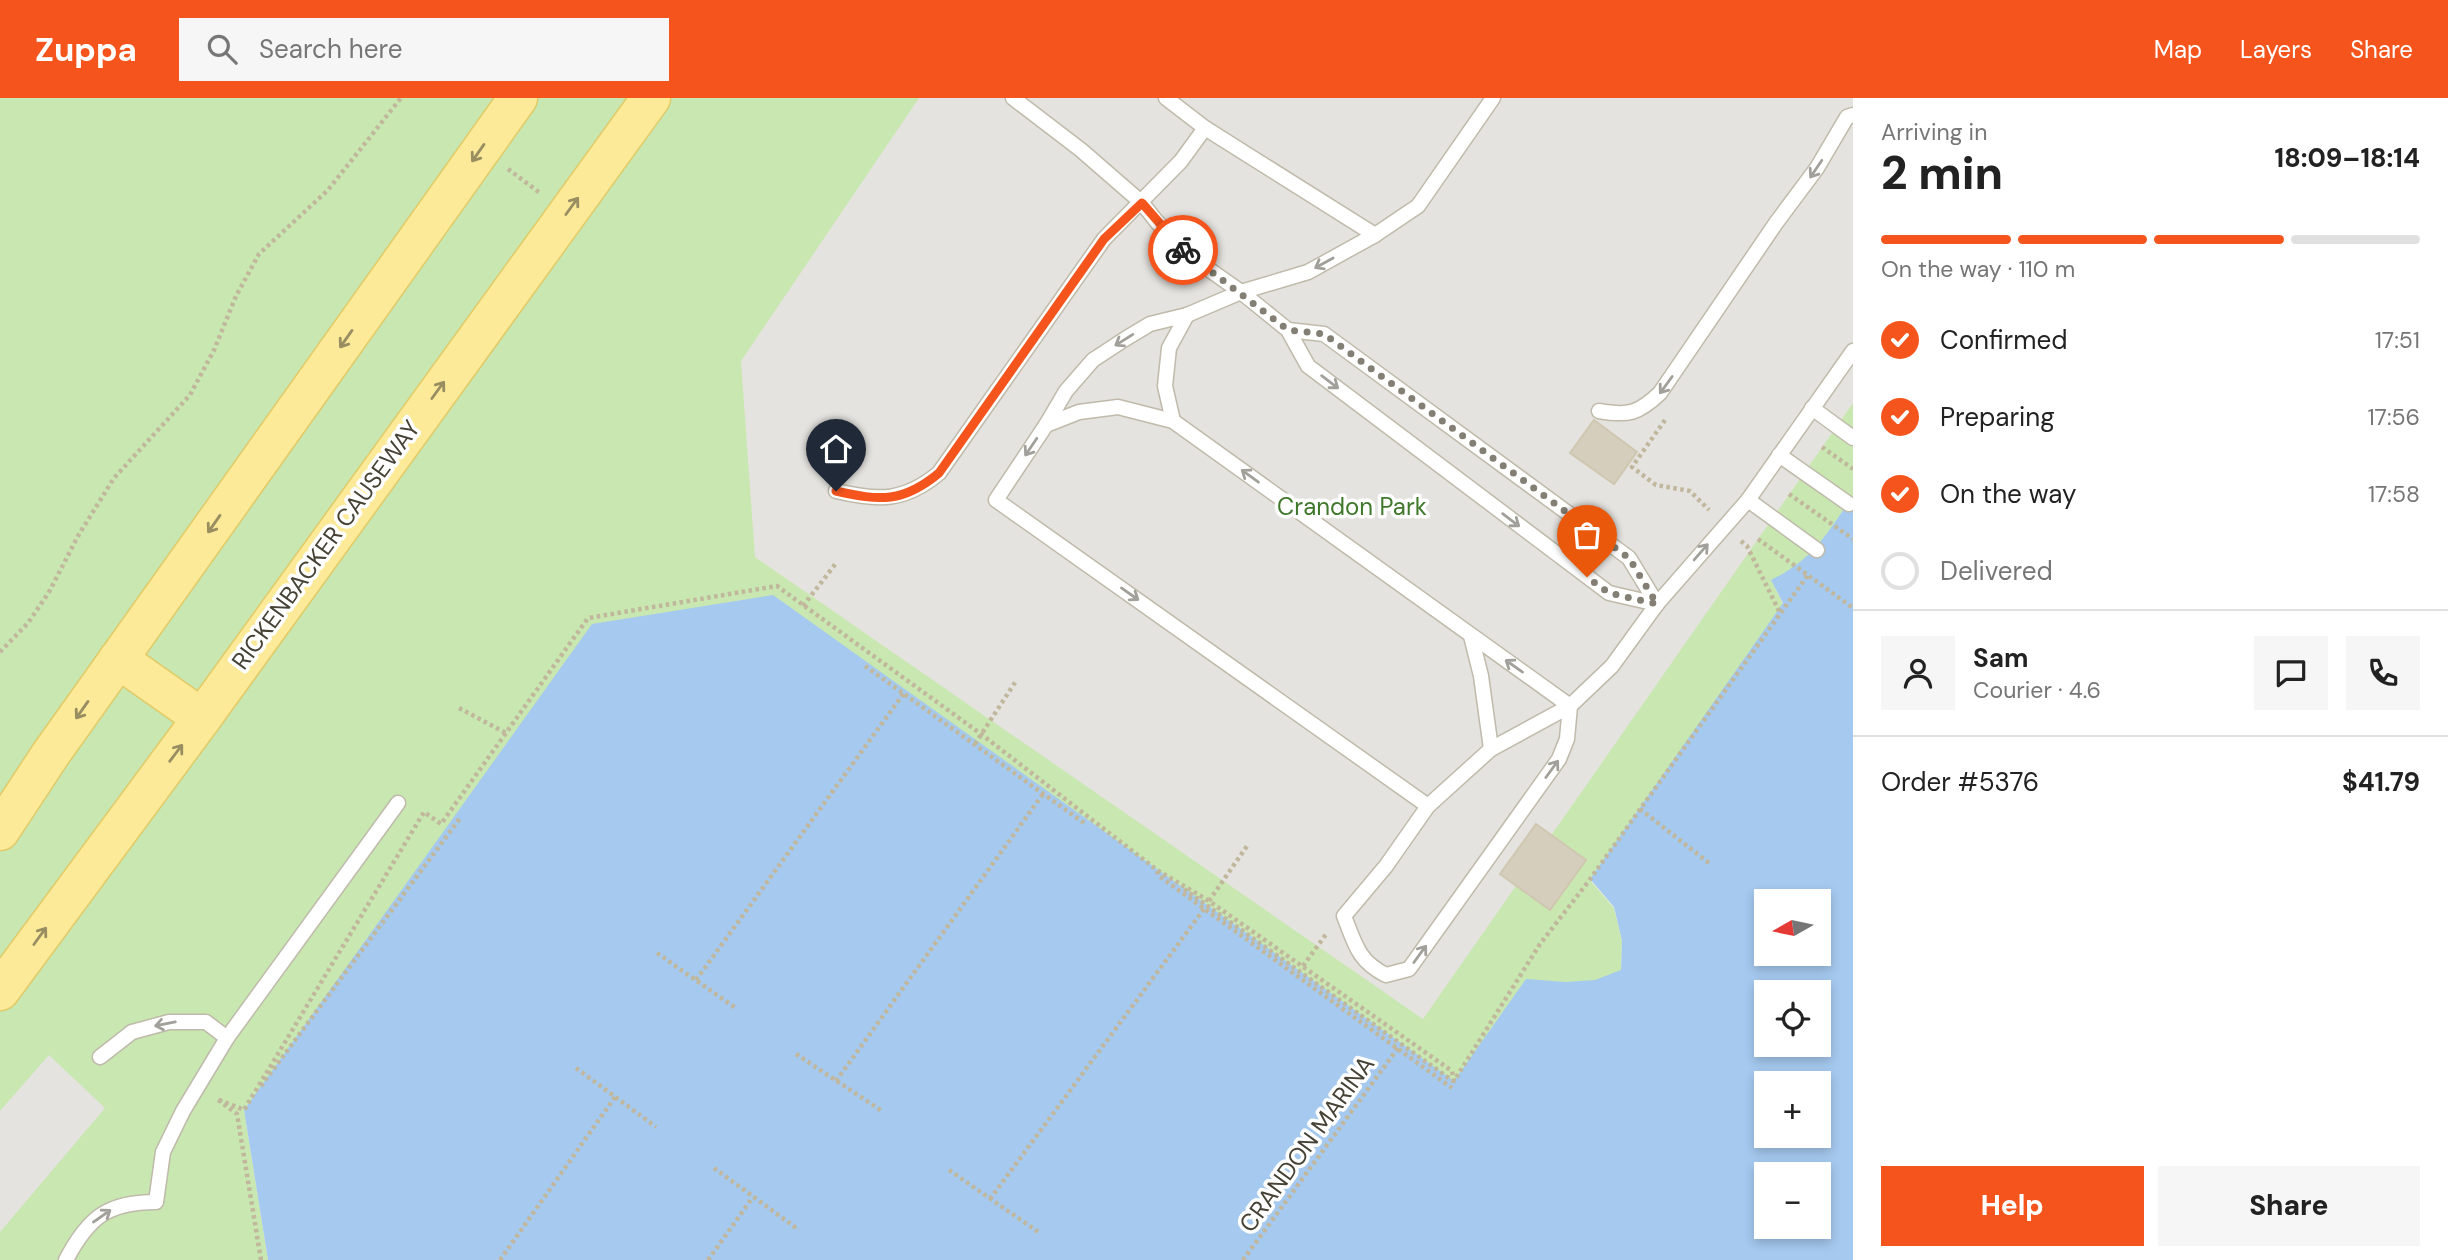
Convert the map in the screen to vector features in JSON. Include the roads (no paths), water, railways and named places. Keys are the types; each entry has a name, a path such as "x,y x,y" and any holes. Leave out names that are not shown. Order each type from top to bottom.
{"main road":[{"path":"0,831 118,659 517,98"},
{"name":"RICKENBACKER CAUSEWAY","path":"0,991 202,718 650,98"},
{"path":"118,659 202,718"}],"lane":[{"path":"1013,98 1081,150 1142,203 1190,256 1288,330 1308,366 1609,593 1657,604"},
{"path":"1166,98 1205,128 1375,235"},
{"path":"1428,806 996,499 1066,391 1093,360 1150,324 1187,315 1241,292 1308,272 1375,235 1418,206 1493,98"},
{"path":"1599,411 1623,415 1644,408 1660,393 1776,223 1817,168 1851,114"},
{"path":"836,491 869,499 897,496 921,489 939,473 1104,239 1181,161 1205,128"},
{"path":"1172,421 1165,386 1169,348 1187,315"},
{"path":"1288,330 1324,334 1629,558 1657,604"},
{"path":"1570,706 1567,739 1559,759 1409,969 1386,975 1369,966 1355,944 1345,916 1386,866 1428,806 1491,749 1570,706 1612,666 1657,604 1748,500 1812,408 1848,367 1853,351"},
{"path":"1045,425 1079,412 1118,407 1172,421 1570,706"},
{"path":"1812,408 1853,438"},
{"path":"1779,455 1849,504"},
{"path":"1748,500 1817,550"},
{"path":"1471,636 1486,702 1491,749"},
{"path":"66,1260 78,1237 101,1213 130,1202 156,1202 163,1152 183,1111 228,1038 398,803"},
{"path":"100,1057 132,1032 169,1022 206,1022 228,1038"}],"water":[{"path":"1853,496 1853,1260 268,1260 244,1110 592,624 773,595 1454,1081 1526,979 1566,982 1595,980 1621,970 1622,941 1614,907 1590,879 1783,603 1771,580 1809,554"}],"park label":[{"name":"Crandon Park","path":"1352,507"}]}
